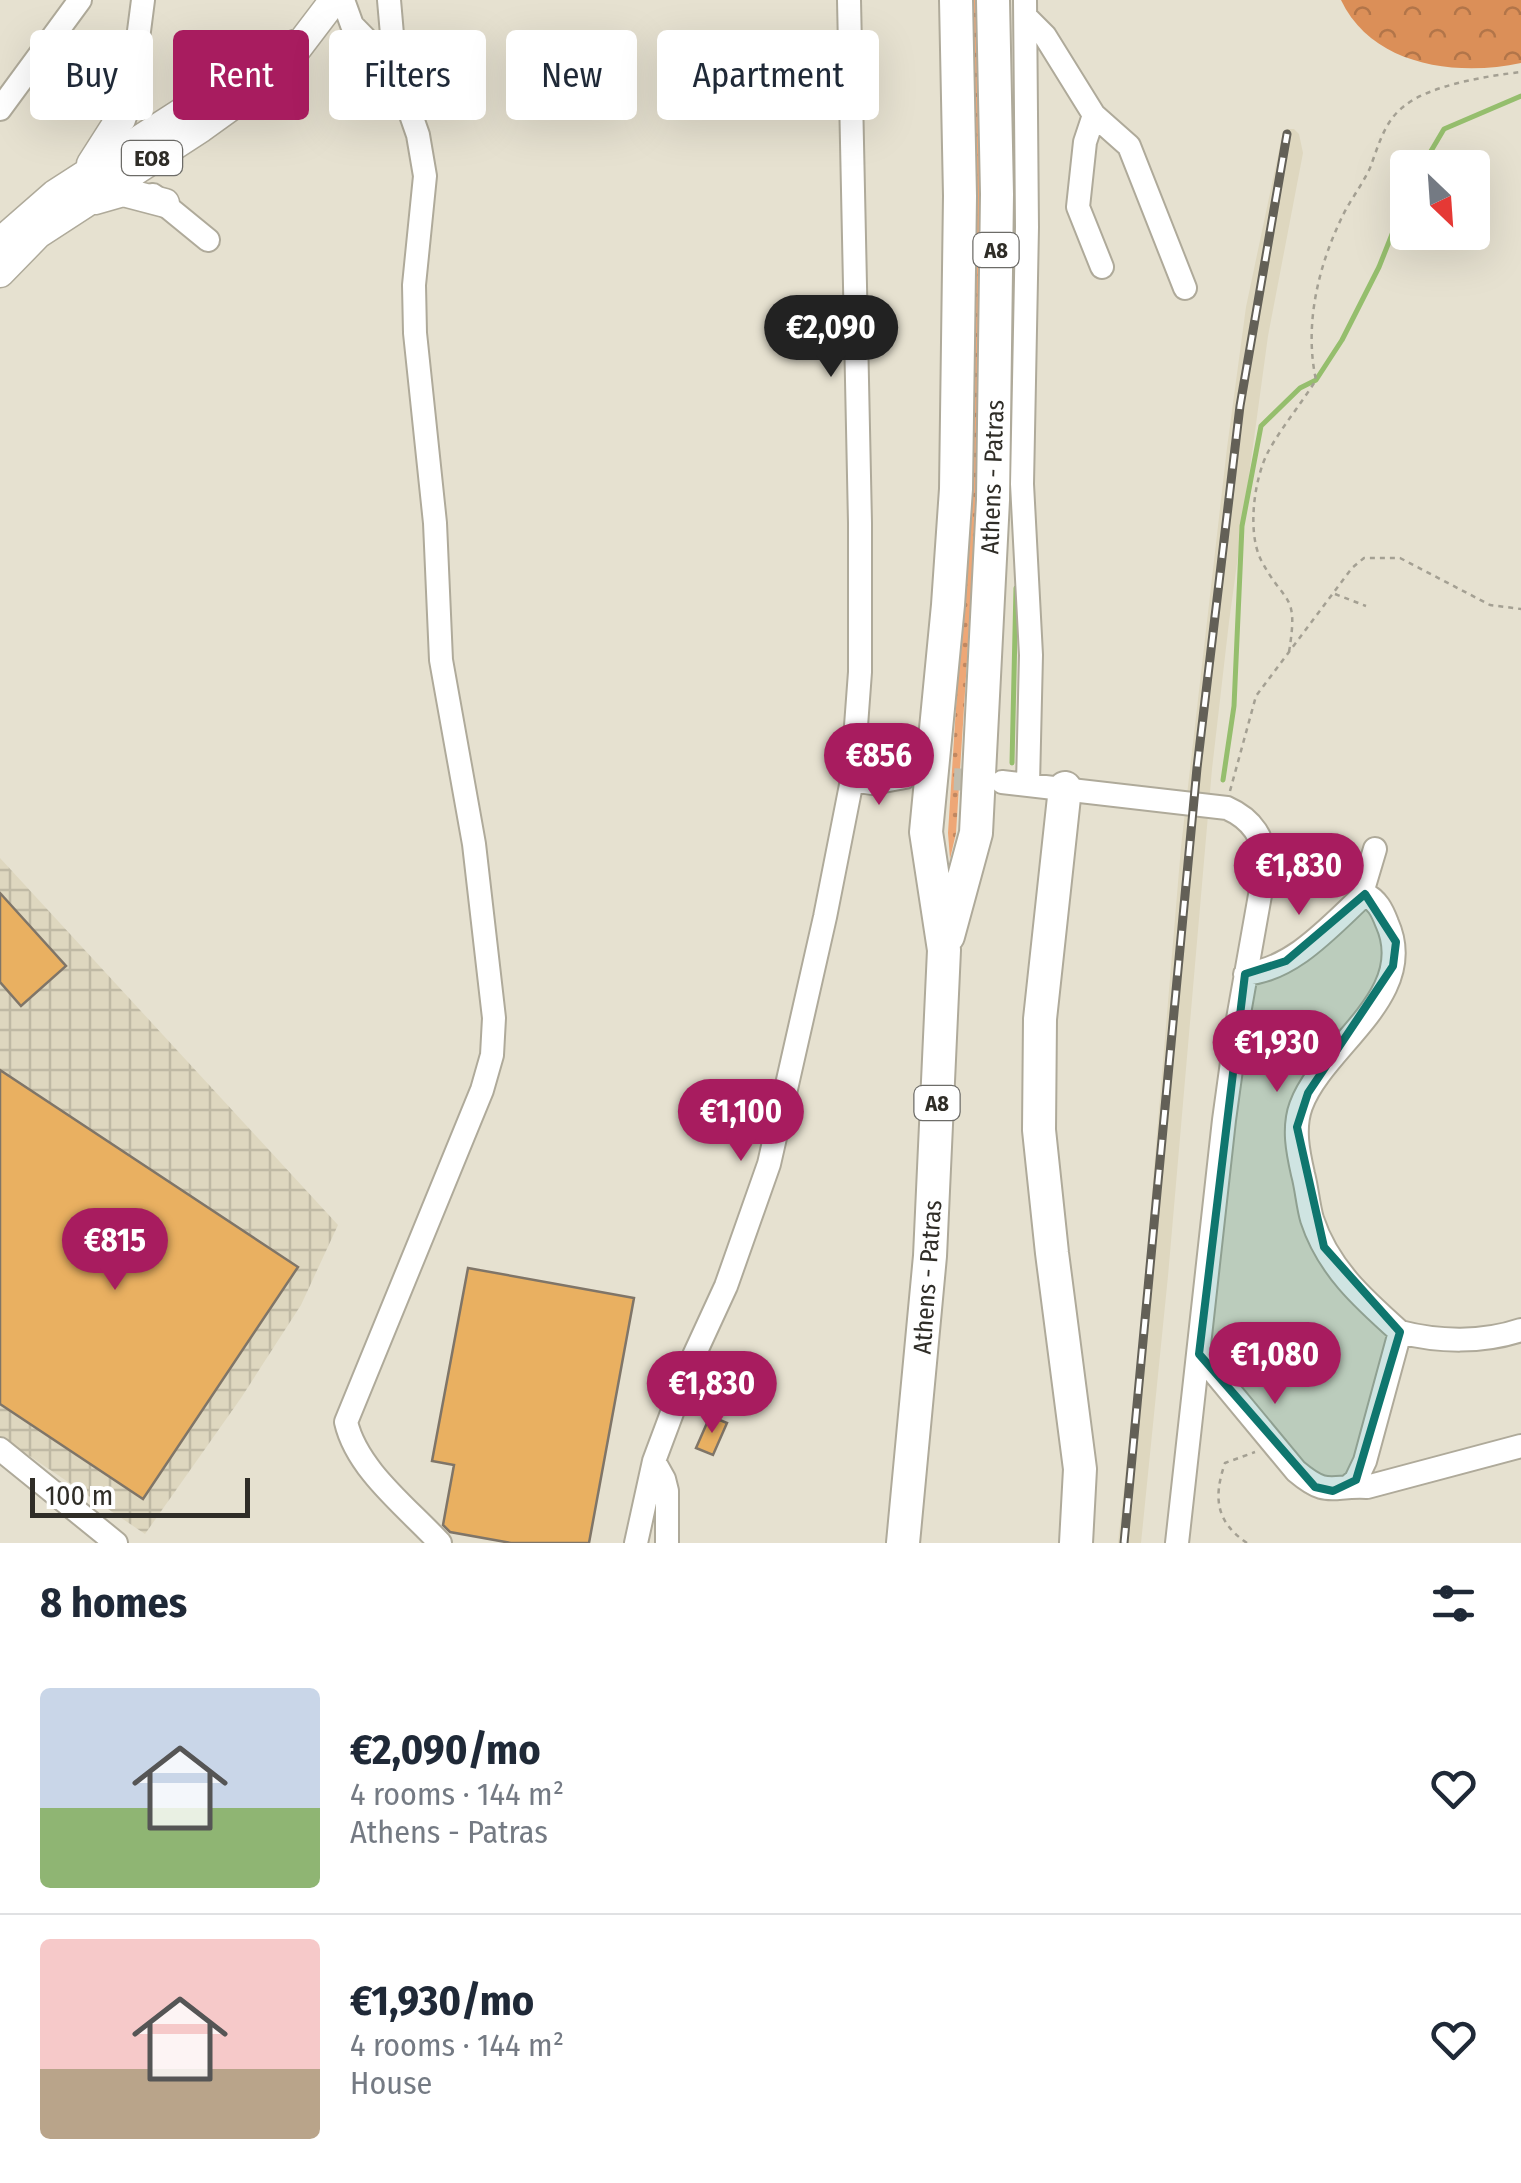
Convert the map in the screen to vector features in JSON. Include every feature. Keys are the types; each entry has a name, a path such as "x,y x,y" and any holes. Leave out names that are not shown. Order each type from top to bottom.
{"highway":[{"name":"Athens - Patras","path":"903,1543 930,1256 944,950 926,832 956,489 960,266 956,0"},
{"name":"Athens - Patras","path":"944,950 976,833 996,357 993,0"},
{"path":"1064,788 1040,1019 1039,1130 1080,1469 1076,1543"}],"main road":[{"name":"ΕΟ8","path":"0,274 38,234 80,205 121,164 253,92 280,71 334,0"},
{"path":"81,177 119,120"},
{"path":"133,120 157,141 154,182 165,202"},
{"name":"ΕΟ8","path":"0,242 55,194 81,177 121,164"},
{"path":"80,205 123,192 165,202"}],"street":[{"path":"0,109 7,84 80,0"},
{"path":"139,30 143,0"},
{"path":"343,0 357,30"},
{"path":"389,0 392,30"},
{"path":"636,1543 654,1461 691,1362 726,1286 769,1164 825,917 853,771 860,672 860,523 849,0"},
{"path":"1025,8 1094,115 1129,146 1185,288"},
{"path":"1025,8 1028,226 1022,484 1031,654 1028,784"},
{"path":"1094,115 1085,142 1078,207 1102,267"},
{"path":"126,120 121,164 208,240"},
{"path":"413,120 424,176 414,285 435,523 441,660 474,844 494,1018 492,1056 482,1090 346,1422 350,1440 364,1460 440,1543"},
{"path":"1002,782 1227,808 1246,818 1254,828 1265,857 1224,1120 1177,1543"},
{"path":"1365,894 1375,849"},
{"path":"1245,974 1262,973 1286,961 1365,894"},
{"path":"1365,894 1375,899 1396,942 1394,966 1363,1022 1300,1108 1297,1148 1312,1216 1340,1274 1400,1332 1447,1340 1521,1330"},
{"path":"1349,1486 1365,1461 1400,1332"},
{"path":"1198,1354 1296,1471 1315,1487 1333,1491 1349,1486 1367,1487 1521,1446"},
{"path":"0,1449 116,1543"},
{"path":"654,1461 667,1491 667,1543"}],"path":[{"path":"1289,652 1293,612 1288,595 1258,552 1258,489 1269,451 1316,380 1310,324 1324,264 1343,215 1369,170 1389,123 1403,107 1456,85 1521,72"},
{"path":"1227,808 1256,696 1352,568 1364,558 1400,558 1490,605 1521,609"},
{"path":"1334,594 1366,606"},
{"path":"1246,1543 1230,1531 1221,1516 1220,1488 1225,1463 1255,1452 1280,1452"}],"highlighted area":[{"path":"1365,894 1396,942 1393,966 1308,1093 1297,1127 1324,1247 1400,1332 1356,1480 1333,1491 1315,1487 1199,1354 1245,974 1286,961"}],"shaded area":[{"path":"970,0 978,0 982,195 978,488 956,833 950,859 948,833 970,488"},
{"path":"1287,129 1299,134 1303,153 1268,336 1229,622 1141,1543 1118,1543 1138,1360 1181,847 1227,448 1246,307 1282,136"},
{"path":"0,858 338,1225 301,1305 145,1534 0,1436"}],"green space":[{"path":"1341,0 1521,0 1521,63 1470,68 1419,62 1373,40"}],"building":[{"path":"0,893 66,966 21,1006 0,982"},
{"path":"0,1070 298,1267 143,1499 0,1404"},
{"path":"468,1268 634,1298 589,1543 511,1543 450,1532 443,1525 454,1465 432,1461"},
{"path":"710,1416 727,1423 713,1455 696,1448"}],"waterway":[{"path":"1432,150 1444,129 1521,96"},
{"path":"1012,123 1015,292"},
{"path":"1223,780 1234,706 1242,526 1261,426 1300,388 1316,380 1342,340 1390,239"},
{"path":"1012,763 1016,588"}],"tunnel":[{"path":"921,778 994,781"}],"railway":[{"path":"1124,1543 1197,768 1240,406 1287,134"}]}
